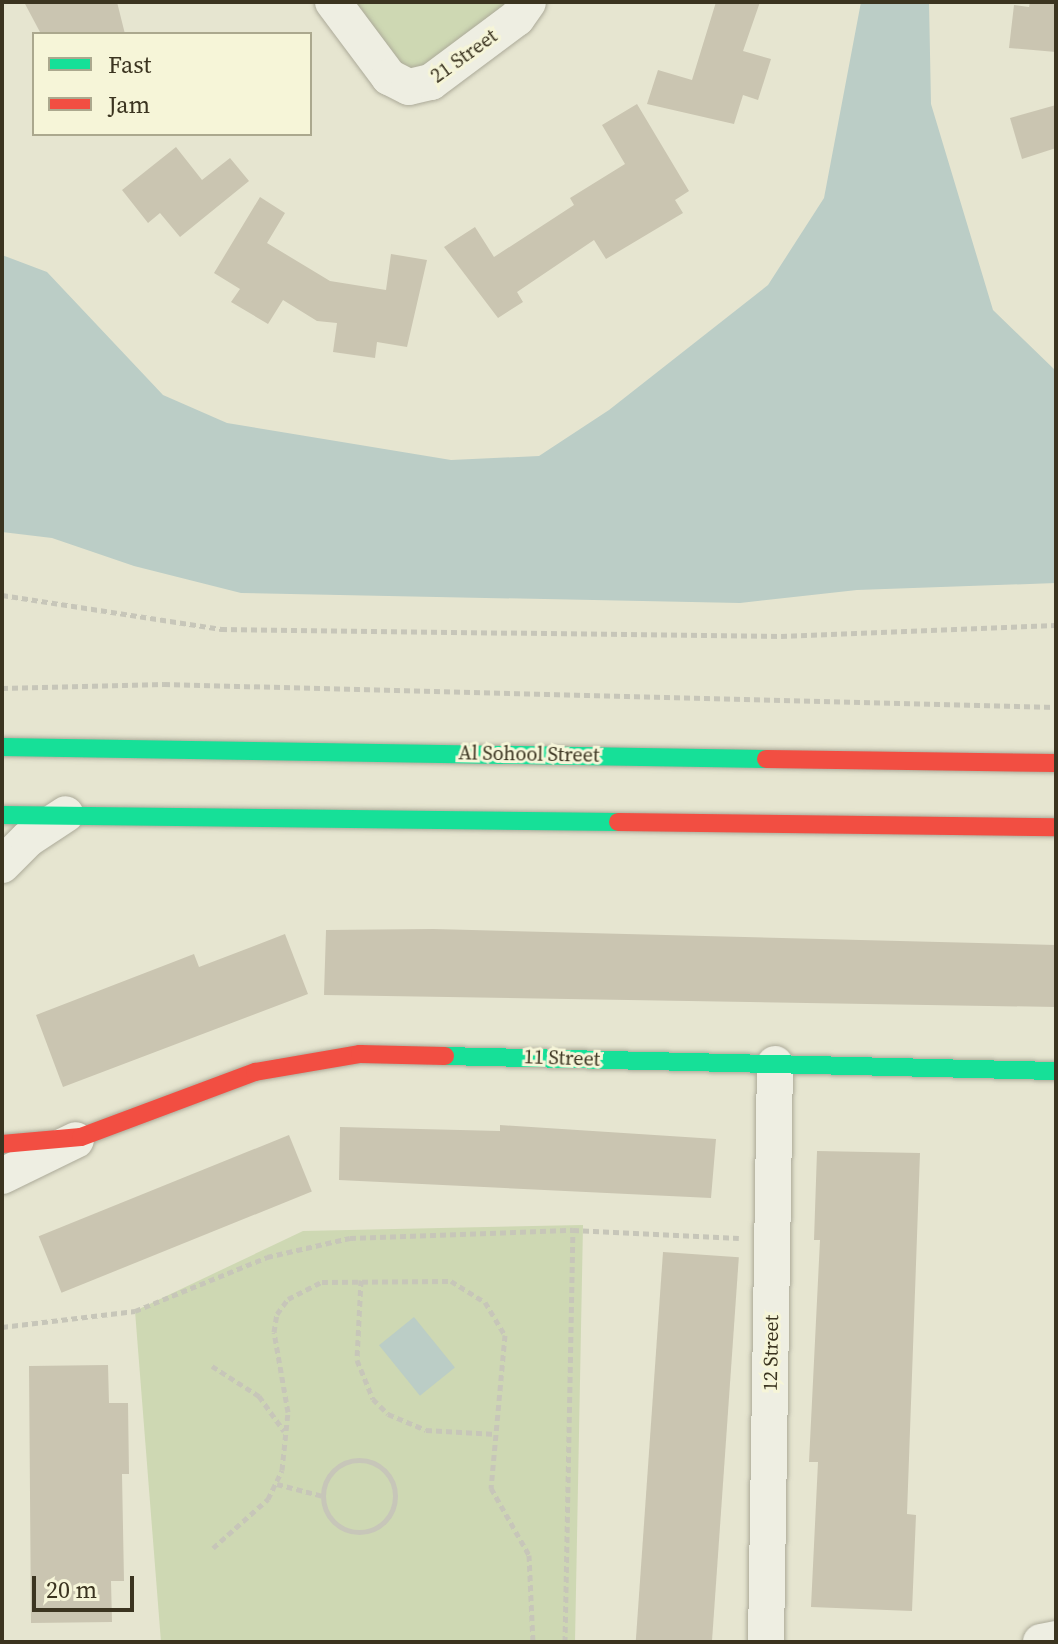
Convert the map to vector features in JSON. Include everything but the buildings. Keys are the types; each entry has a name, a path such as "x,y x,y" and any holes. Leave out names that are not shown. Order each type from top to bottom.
{"main road":[{"name":"Al Sohool Street","path":"2,747 1056,763"},
{"path":"2,815 1056,827"},
{"name":"11 Street","path":"2,1144 81,1137 255,1072 325,1057 396,1054 1056,1071"}],"street":[{"name":"21 Street","path":"333,2 389,77 409,87 431,82 517,18 528,2"},
{"path":"2,865 28,839 66,814"},
{"name":"12 Street","path":"766,1642 775,1064"},
{"name":"11 Street","path":"2,1176 81,1137"},
{"path":"1041,1642 1056,1639"}],"path":[{"path":"2,595 221,629 781,636 1056,625"},
{"path":"2,688 164,684 1056,707"},
{"path":"565,1642 573,1230"},
{"path":"2,1327 135,1311 267,1257 350,1238 573,1230 772,1240"},
{"path":"361,1280 357,1360 373,1399 388,1414 416,1427 496,1434"},
{"path":"213,1548 256,1513 277,1484 286,1433 286,1385 274,1332 277,1314 304,1288 361,1280 442,1280 485,1302 505,1335 491,1488 529,1555 533,1642"},
{"path":"212,1366 259,1396 286,1433"},
{"path":"359,1459 385,1470 395,1496 384,1522 358,1532 333,1521 323,1496 333,1471 359,1459"},
{"path":"277,1484 323,1496"}],"green space":[{"path":"344,2 507,2 426,68 401,70"},
{"path":"583,1225 575,1642 161,1642 135,1311 303,1231"}],"shaded area":[{"path":"861,2 929,2 931,104 993,310 1056,371 1056,583 857,590 740,603 241,593 134,566 52,538 2,532 2,255 47,272 163,395 227,423 451,460 539,456 609,410 768,285 824,198"},
{"path":"414,1317 455,1368 420,1396 379,1345"}],"traffic: fast":[{"path":"2,747 766,759"},
{"path":"2,815 618,822"},
{"path":"445,1056 1056,1071"}],"traffic: jam":[{"path":"766,759 1056,763"},
{"path":"618,822 1056,827"},
{"path":"2,1144 81,1137 255,1072 360,1054 445,1056"}]}
